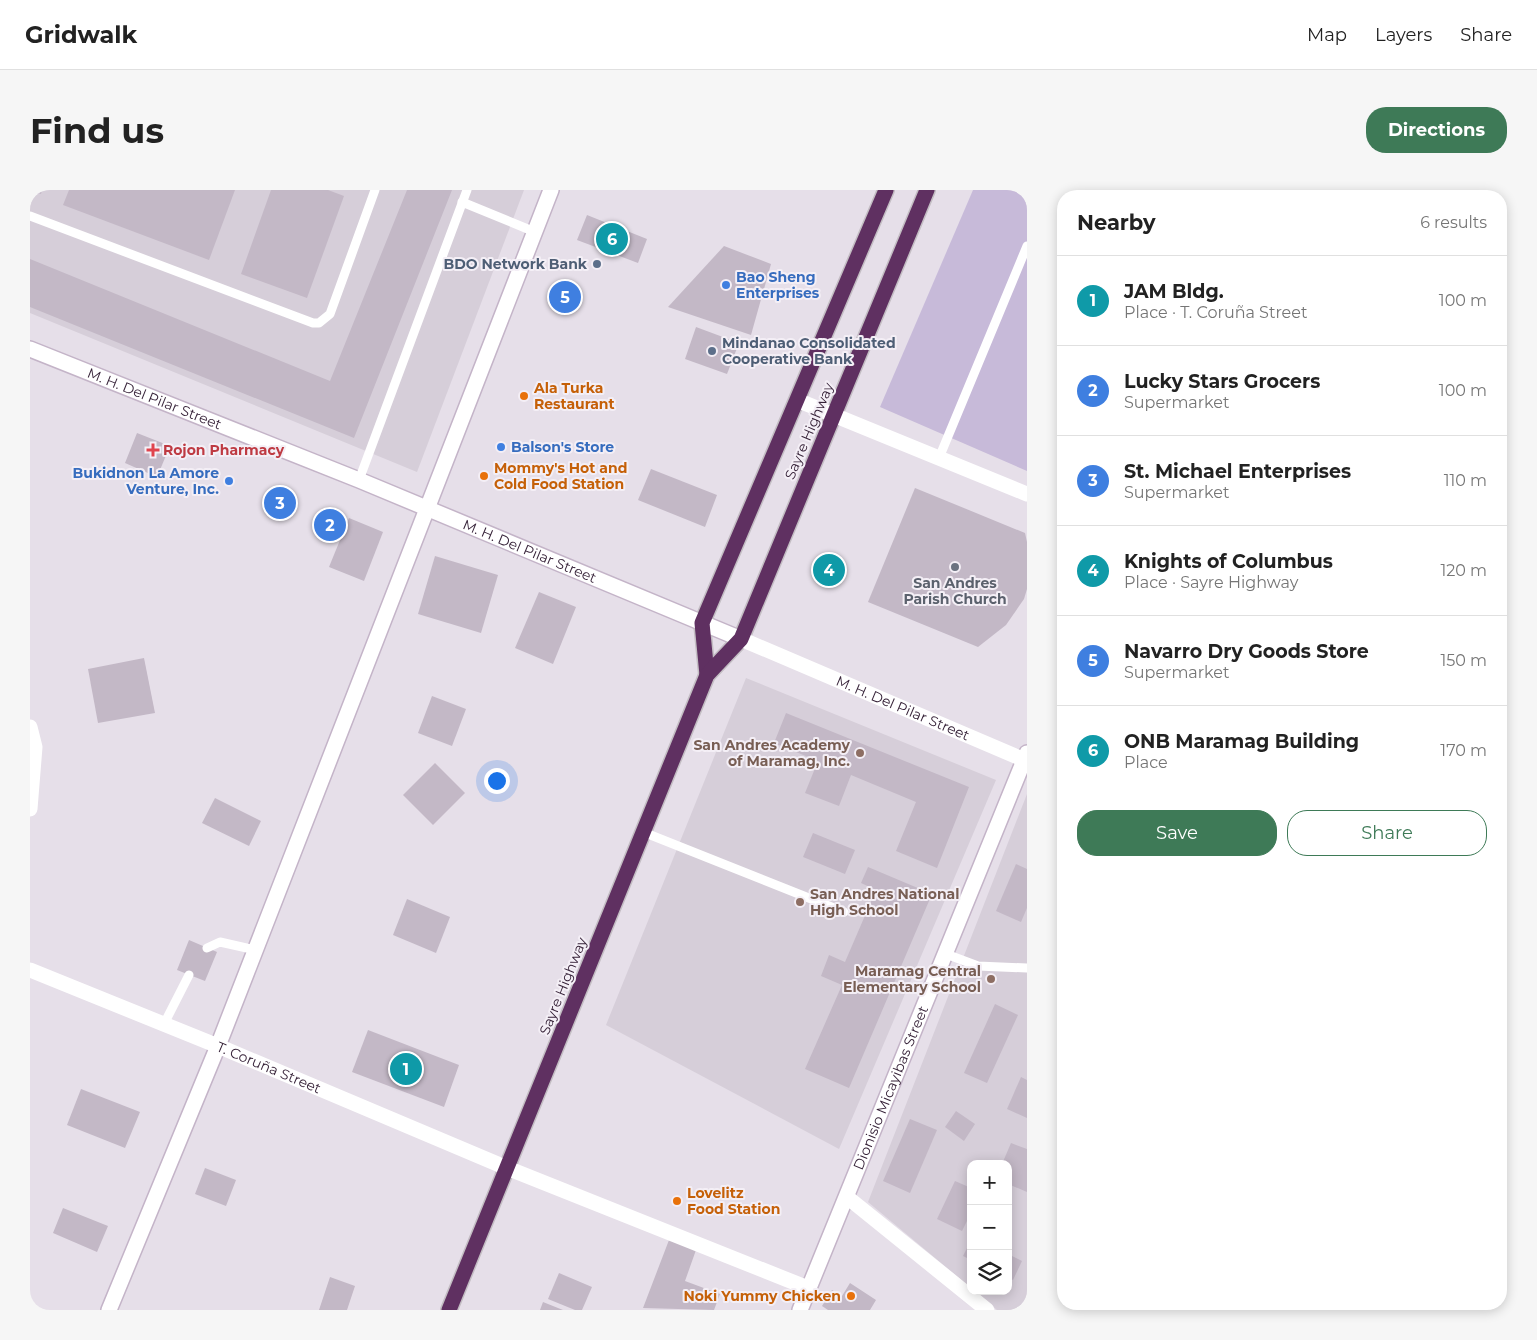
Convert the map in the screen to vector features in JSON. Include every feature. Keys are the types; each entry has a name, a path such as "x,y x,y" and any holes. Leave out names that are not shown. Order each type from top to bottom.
{"highway":[{"name":"Sayre Highway","path":"707,675 702,623 886,190"},
{"name":"Sayre Highway","path":"449,1310 707,675 740,639 927,190"}],"street":[{"path":"109,1310 256,950 551,190"},
{"name":"M. H. Del Pilar Street","path":"30,348 359,480 1026,758"},
{"path":"797,400 1027,494"},
{"path":"30,727 35,747 30,809"},
{"name":"Dionisio Micayibas Street","path":"800,1310 1026,758"},
{"name":"T. Coruña Street","path":"30,970 218,1046 506,1168 808,1288"},
{"path":"847,1197 987,1310"}],"lane":[{"path":"30,216 313,323 319,323 330,314 375,190"},
{"path":"359,480 467,190"},
{"path":"462,202 535,232"},
{"path":"939,458 1027,246"},
{"path":"643,832 844,912"},
{"path":"207,948 220,942 256,950"},
{"path":"946,954 978,966 1027,968"},
{"path":"164,1024 189,975"}],"shaded area":[{"path":"30,190 524,190 417,472 30,313"},
{"path":"973,190 1027,190 1027,471 880,407"},
{"name":"San Andres National High School","path":"746,678 996,780 839,1149 606,1025"},
{"name":"Maramag Central Elementary School","path":"1027,794 1027,1310 997,1310 980,1295 1012,1295 1012,1160 967,1160 967,1285 868,1202"}],"building":[{"path":"30,190 42,190 41,194"},
{"path":"69,190 235,190 209,260 63,205"},
{"path":"271,190 328,190 344,196 307,298 241,274"},
{"path":"407,190 452,190 354,438 30,307 30,259 330,381"},
{"path":"587,215 647,239 638,263 577,240"},
{"name":"Bao Sheng Enterprises","path":"724,246 771,264 751,335 668,307"},
{"name":"Mindanao Consolidated Cooperative Bank","path":"696,327 739,343 727,374 685,359"},
{"path":"137,433 170,446 157,477 125,463"},
{"path":"651,469 717,495 705,527 638,500"},
{"name":"San Andres Parish Church","path":"915,488 1025,533 1027,542 1027,589 1024,599 1006,625 978,647 868,602"},
{"path":"349,518 383,532 364,581 329,567"},
{"path":"435,556 498,575 481,633 418,614"},
{"path":"539,592 576,607 553,664 515,648"},
{"path":"144,658 155,713 98,723 88,669"},
{"path":"432,696 466,709 452,746 418,733"},
{"path":"786,713 969,787 937,868 896,851 916,802 851,775 839,806 805,793 818,761 774,743"},
{"path":"435,763 465,793 433,825 403,795"},
{"path":"215,798 261,821 249,846 202,823"},
{"path":"813,833 855,850 845,874 803,857"},
{"path":"1016,864 1027,869 1027,908 1021,922 996,911"},
{"path":"868,867 932,894 849,1088 805,1069 842,985 821,976 829,955 845,962 876,890 861,883"},
{"path":"407,899 450,917 436,953 393,935"},
{"path":"189,940 217,952 205,981 177,970"},
{"path":"995,1004 1018,1015 987,1083 964,1073"},
{"path":"368,1030 459,1065 444,1107 352,1072"},
{"path":"1021,1077 1027,1080 1027,1118 1007,1109"},
{"path":"81,1089 140,1112 125,1148 67,1125"},
{"path":"956,1111 975,1124 964,1141 945,1127"},
{"path":"910,1119 937,1130 910,1193 883,1181"},
{"path":"1011,1143 1027,1149 1027,1192 1012,1186 1012,1160 1004,1160"},
{"path":"205,1168 236,1180 226,1206 195,1194"},
{"path":"955,1181 967,1186 967,1221 962,1231 937,1219"},
{"path":"63,1208 108,1226 97,1252 53,1233"},
{"path":"669,1240 696,1250 685,1281 720,1294 714,1310 643,1308"},
{"path":"967,1248 967,1258 963,1256"},
{"path":"1012,1256 1022,1261 1012,1279"},
{"path":"559,1273 592,1287 582,1310 575,1310 548,1299"},
{"path":"330,1277 355,1286 347,1310 319,1310"},
{"path":"850,1283 876,1300 870,1310 828,1310 822,1306 832,1290 842,1296"},
{"path":"543,1302 563,1310 540,1310"}],"place":[{"name":"ONB Maramag Building","path":"612,239"},
{"name":"BDO Network Bank","path":"597,264"},
{"name":"Bao Sheng Enterprises","path":"726,285"},
{"name":"Navarro Dry Goods Store","path":"565,297"},
{"name":"Mindanao Consolidated Cooperative Bank","path":"712,351"},
{"name":"Ala Turka Restaurant","path":"524,396"},
{"name":"Balson's Store","path":"501,447"},
{"name":"Rojon Pharmacy","path":"153,450"},
{"name":"Mommy's Hot and Cold Food Station","path":"484,476"},
{"name":"Bukidnon La Amore Venture, Inc.","path":"229,481"},
{"name":"St. Michael Enterprises","path":"280,503"},
{"name":"Lucky Stars Grocers","path":"330,525"},
{"name":"San Andres Parish Church","path":"955,567"},
{"name":"Knights of Columbus","path":"829,570"},
{"name":"San Andres Academy of Maramag, Inc.","path":"860,753"},
{"name":"San Andres National High School","path":"800,902"},
{"name":"Maramag Central Elementary School","path":"991,979"},
{"name":"JAM Bldg.","path":"406,1069"},
{"name":"Lovelitz Food Station","path":"677,1201"},
{"name":"Noki Yummy Chicken","path":"851,1296"}]}
